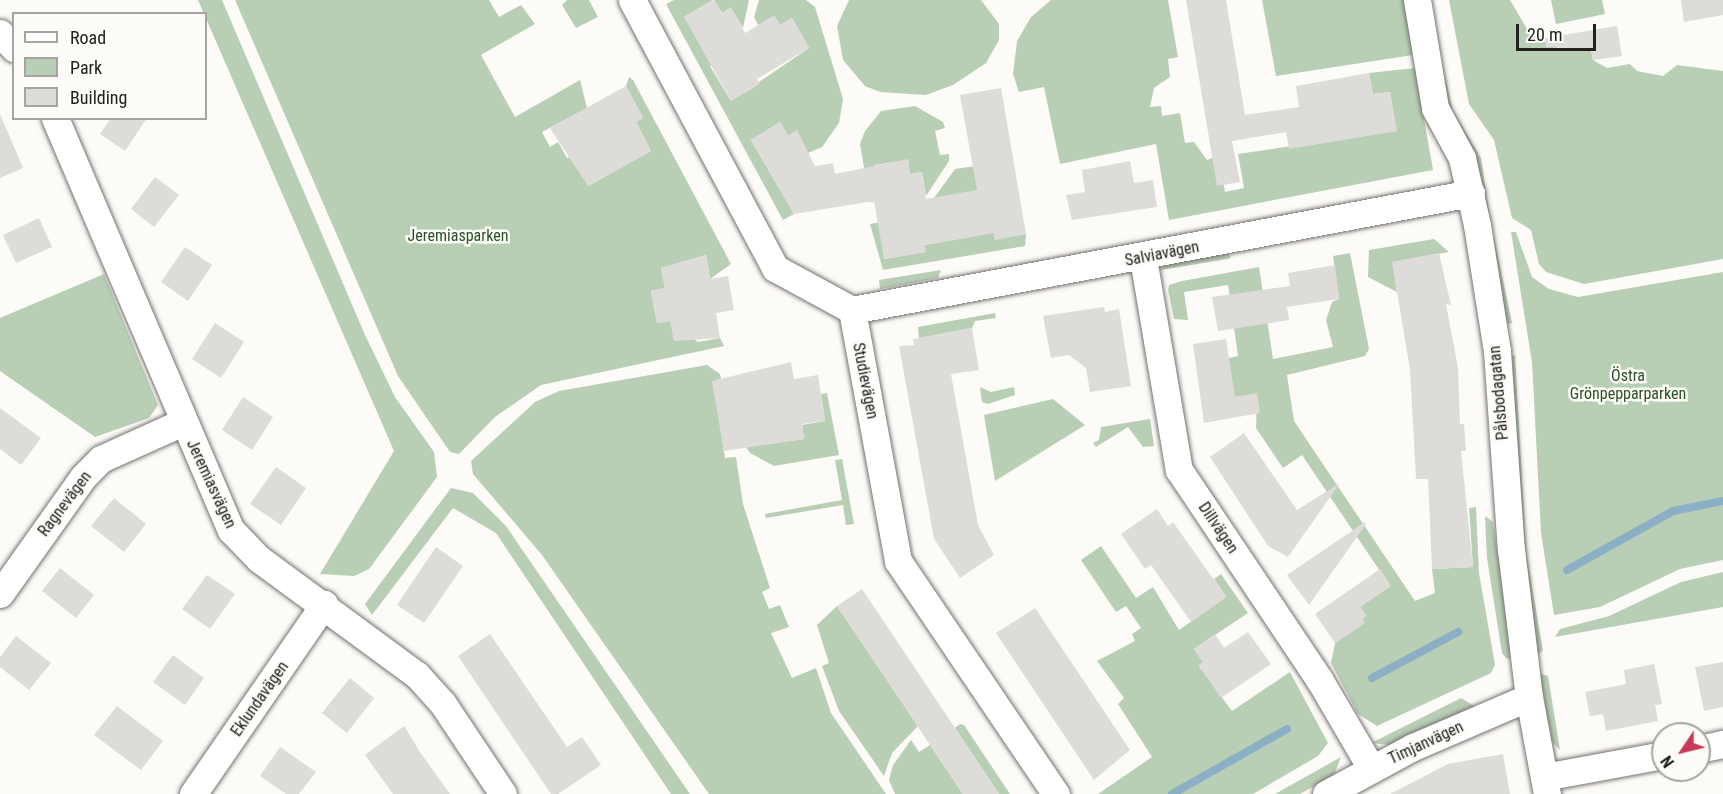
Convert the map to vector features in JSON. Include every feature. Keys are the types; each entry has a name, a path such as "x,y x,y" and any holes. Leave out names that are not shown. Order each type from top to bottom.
{"street":[{"path":"632,0 775,268 852,310"},
{"name":"Pålsbodagatan","path":"1417,0 1435,108 1462,158 1471,193 1497,351 1511,549 1529,697 1545,785"},
{"path":"0,33 12,46"},
{"name":"Jeremiasvägen","path":"56,120 231,530 259,559 324,604 417,675 443,704 503,794"},
{"name":"Salviavägen","path":"852,310 1143,258 1471,193"},
{"name":"Dillvägen","path":"1143,258 1179,470 1319,679 1371,768"},
{"name":"Studievägen","path":"852,310 898,561 1056,794"},
{"name":"Ragnevägen","path":"0,594 83,477 100,459 183,422"},
{"name":"Eklundavägen","path":"193,794 324,604"},
{"name":"Timjanvägen","path":"1326,794 1371,768 1529,697"},
{"path":"1545,785 1651,758"}],"green space":[{"path":"198,0 222,0 365,335 395,397 434,452 437,477 369,569 354,576 320,574 394,451 207,21 207,12 203,12"},
{"name":"Jeremiasparken","path":"235,0 489,0 499,17 521,5 535,24 481,55 515,117 580,80 587,108 542,132 550,147 558,142 567,158 572,156 588,186 651,151 636,122 643,118 626,86 629,77 633,80 731,264 710,279 706,255 661,268 665,288 651,291 657,323 670,321 698,342 720,338 724,346 541,385 495,417 459,454 450,452 398,376"},
{"path":"567,0 589,0 598,17 576,28 562,5"},
{"path":"674,0 713,0 684,17 716,63 710,66 731,101 809,48 792,18 780,25 774,16 758,25 754,17 759,0 806,0 815,7 843,99 839,123 822,147 808,153 797,131 788,136 780,122 751,140 794,214 783,220 666,4"},
{"path":"714,0 749,0 743,28 731,8 722,13"},
{"path":"849,0 981,0 999,24 999,40 986,63 953,85 926,95 880,92 865,86 843,60 837,26"},
{"path":"1051,0 1168,0 1178,57 1168,59 1170,77 1154,88 1150,107 1161,106 1162,116 1180,113 1185,143 1194,142 1207,160 1218,156 1225,192 1244,188 1238,154 1396,131 1390,92 1373,94 1369,73 1415,68 1433,170 1169,220 1156,144 1060,164 1044,87 1019,92 1013,74 1017,41 1031,17"},
{"path":"1262,0 1411,0 1420,54 1276,76"},
{"path":"1449,0 1510,0 1530,34 1558,48 1590,46 1593,60 1607,68 1630,64 1637,71 1663,76 1677,65 1723,71 1723,259 1584,284 1546,272 1539,264 1531,230 1512,218 1494,140 1469,104"},
{"path":"1551,0 1602,0 1605,14 1556,24"},
{"path":"1436,63 1442,63 1453,111 1481,158 1489,212 1485,213 1447,115"},
{"path":"915,106 943,122 945,128 935,131 940,155 949,154 949,161 926,196 922,172 910,174 908,160 875,165 881,201 870,202 860,144 865,131 881,111"},
{"path":"982,165 995,239 1026,234 1025,246 883,270 870,224 885,221 885,259 925,252 924,245 976,236 934,198 955,169"},
{"name":"Östra Grönpepparparken","path":"1511,232 1516,232 1532,277 1549,289 1578,297 1723,272 1723,560 1680,569 1600,607 1554,615 1541,533 1532,362"},
{"path":"1493,233 1512,323 1509,324 1504,321 1489,235"},
{"path":"1434,239 1449,252 1393,262 1397,292 1368,277 1369,250"},
{"path":"1226,252 1231,257 1228,259 1160,270 1168,263"},
{"path":"1350,253 1369,349 1365,356 1287,375 1294,421 1415,601 1435,593 1432,569 1473,567 1469,508 1476,507 1479,573 1495,665 1491,673 1377,726 1358,714 1331,663 1335,643 1364,623 1362,619 1366,616 1360,607 1390,586 1302,455 1283,468 1256,428 1257,394 1229,398 1229,358 1238,356 1228,285 1184,292 1188,320 1174,319 1168,290 1169,285 1182,281 1259,267 1273,359 1333,347 1326,320 1332,302 1339,299 1333,256"},
{"path":"941,270 938,278 880,289 879,280"},
{"path":"104,274 158,405 149,418 95,437 0,371 0,318"},
{"path":"995,313 996,318 975,321 972,328 919,338 918,327"},
{"path":"1515,355 1526,551 1543,651 1536,655 1519,553 1510,357"},
{"path":"707,365 720,374 721,379 713,381 725,458 736,457 743,504 770,588 762,592 769,609 780,605 789,627 771,633 792,678 816,668 831,713 886,794 709,794 542,555 473,474 471,461 535,402 559,391"},
{"path":"980,387 991,392 1014,387 1015,395 988,404 982,402"},
{"path":"827,393 839,455 774,466 750,453 746,447 804,439 802,425 825,421 821,394"},
{"path":"1053,399 1085,425 995,481 984,415"},
{"path":"1150,419 1154,446 1143,447 1128,427 1096,447 1093,443 1099,440 1101,427"},
{"path":"842,459 854,524 846,525 843,505 766,518 765,514 842,500 835,460"},
{"path":"451,488 473,493 506,526 690,794 671,794 496,533 453,508 372,615 365,604"},
{"path":"1485,516 1493,522 1512,658 1507,659 1502,653 1487,558"},
{"path":"1101,546 1136,598 1153,587 1179,630 1226,597 1214,579 1221,574 1248,613 1194,649 1203,662 1199,666 1232,711 1290,672 1328,743 1318,756 1253,794 1098,794 1152,757 1118,704 1124,698 1097,661 1135,641 1132,634 1141,628 1126,606 1116,612 1081,560"},
{"path":"1723,572 1723,607 1555,637 1560,629 1609,616 1681,582"},
{"path":"837,606 918,726 892,753 884,776 839,711 822,666 829,663 817,625"},
{"path":"1540,674 1548,676 1560,750 1551,741"},
{"path":"1461,698 1476,707 1391,745 1371,743"},
{"path":"960,724 964,725 1010,794 999,794 955,728"},
{"path":"911,740 919,752 930,745 963,794 895,794 889,780 893,765"},
{"path":"1341,757 1334,775 1300,794 1275,794"}],"building":[{"path":"714,0 722,13 731,7 745,33 774,16 780,25 792,18 809,48 757,79 760,84 731,101 684,17"},
{"path":"1186,0 1226,0 1245,115 1299,107 1296,86 1369,73 1373,94 1390,92 1397,131 1289,149 1286,132 1232,141 1240,182 1217,186"},
{"path":"1681,0 1723,0 1723,15 1684,22"},
{"path":"1617,26 1622,56 1593,60 1591,49 1546,47 1545,38"},
{"path":"626,86 643,118 636,122 651,151 588,186 550,128"},
{"path":"1001,88 1026,234 995,240 994,233 924,245 926,252 884,259 874,201 794,214 751,140 780,122 788,136 797,130 815,166 833,163 835,174 908,159 910,174 922,172 926,199 977,190 960,95"},
{"path":"0,114 23,168 0,178"},
{"path":"110,120 146,120 125,151 100,134"},
{"path":"1130,161 1134,183 1153,180 1157,207 1072,220 1066,195 1085,192 1082,170"},
{"path":"155,177 179,195 154,227 131,209"},
{"path":"39,218 52,247 16,263 3,235"},
{"path":"185,247 212,265 188,301 161,282"},
{"path":"1439,253 1451,305 1446,304 1458,368 1460,424 1464,424 1466,451 1461,451 1473,567 1432,569 1428,479 1416,479 1410,370 1392,262"},
{"path":"706,255 710,279 728,276 734,310 716,313 720,338 674,341 670,321 657,323 651,291 665,288 661,268"},
{"path":"1335,265 1339,299 1287,307 1289,320 1218,331 1212,297 1290,286 1288,273"},
{"path":"1104,307 1105,312 1119,309 1131,386 1090,392 1086,368 1069,355 1051,358 1043,316"},
{"path":"215,323 244,342 221,378 192,359"},
{"path":"972,328 979,370 951,374 978,525 994,555 960,578 934,539 899,346 914,345 913,339"},
{"path":"1226,339 1235,397 1257,393 1260,413 1204,423 1193,344"},
{"path":"791,362 794,379 818,375 825,421 802,424 804,439 724,451 712,381"},
{"path":"243,397 273,417 252,450 222,430"},
{"path":"0,408 41,438 21,465 0,449"},
{"path":"1244,433 1297,510 1340,483 1288,557 1268,546 1210,457"},
{"path":"276,467 306,488 281,525 250,504"},
{"path":"114,498 146,524 124,552 91,526"},
{"path":"1157,509 1168,526 1173,522 1226,597 1191,622 1151,565 1145,569 1121,534"},
{"path":"1365,522 1366,524 1309,605 1287,575"},
{"path":"436,547 463,566 424,623 397,605"},
{"path":"60,568 94,595 76,618 42,591"},
{"path":"1380,569 1391,586 1360,607 1367,616 1362,619 1365,623 1335,643 1315,614"},
{"path":"207,575 235,594 210,629 182,609"},
{"path":"862,589 999,794 963,794 837,606"},
{"path":"1035,608 1130,750 1094,780 996,633"},
{"path":"1248,632 1271,664 1221,698 1199,665 1203,662 1194,649 1216,635 1224,648"},
{"path":"490,634 567,747 582,737 601,765 558,794 551,794 458,656"},
{"path":"16,636 51,663 29,690 0,667 0,657"},
{"path":"173,655 204,678 185,705 153,682"},
{"path":"1723,662 1723,707 1704,711 1695,667"},
{"path":"1654,664 1662,704 1655,705 1658,721 1606,731 1603,714 1590,716 1585,692 1626,684 1624,670"},
{"path":"350,678 374,698 347,733 322,713"},
{"path":"117,706 163,741 141,770 94,735"},
{"path":"404,726 450,794 393,794 365,755"},
{"path":"280,747 316,772 299,794 286,794 260,776"},
{"path":"1503,754 1510,794 1390,794 1448,764"}],"waterway":[{"path":"1567,570 1673,511 1723,501"},
{"path":"1372,678 1458,632"},
{"path":"1172,794 1287,729"}]}
